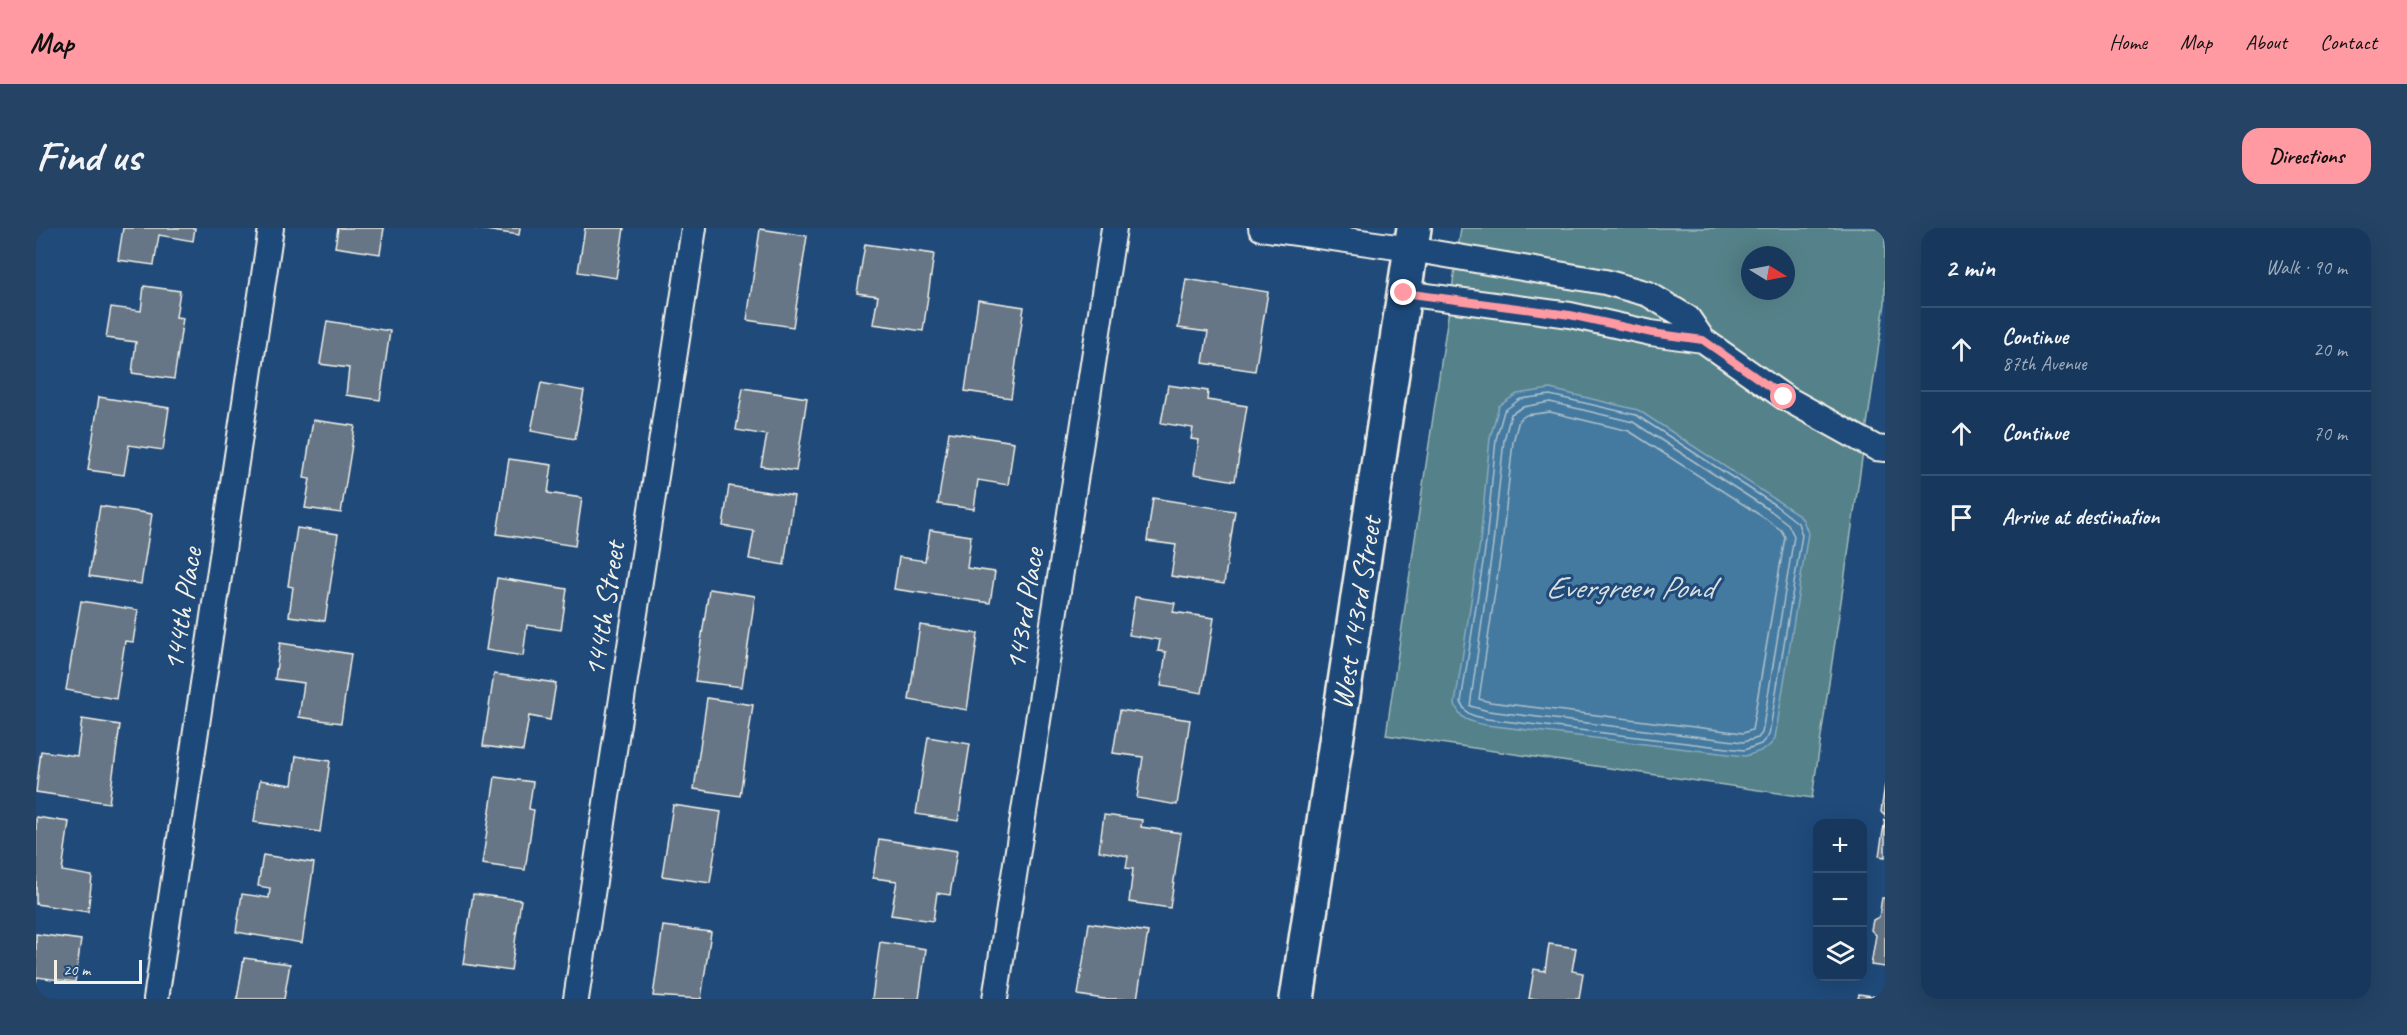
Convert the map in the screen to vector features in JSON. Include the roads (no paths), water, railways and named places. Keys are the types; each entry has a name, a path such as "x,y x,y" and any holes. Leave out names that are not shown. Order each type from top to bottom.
{"main road":[{"name":"West 143rd Street","path":"1298,999 1412,239"}],"street":[{"name":"144th Place","path":"156,999 271,228"},
{"name":"144th Street","path":"576,999 694,228"},
{"name":"143rd Place","path":"995,999 1114,228"},
{"path":"1261,228 1412,239 1605,282 1648,294 1688,318 1703,340 1784,397 1876,448 1885,449"},
{"path":"1404,293 1570,315 1652,333 1703,340"}],"water":[{"name":"Evergreen Pond","path":"1550,389 1638,410 1796,513 1803,520 1808,533 1775,738 1766,748 1745,756 1486,725 1466,719 1457,710 1455,704 1480,543 1490,438 1499,406 1517,394"}]}
